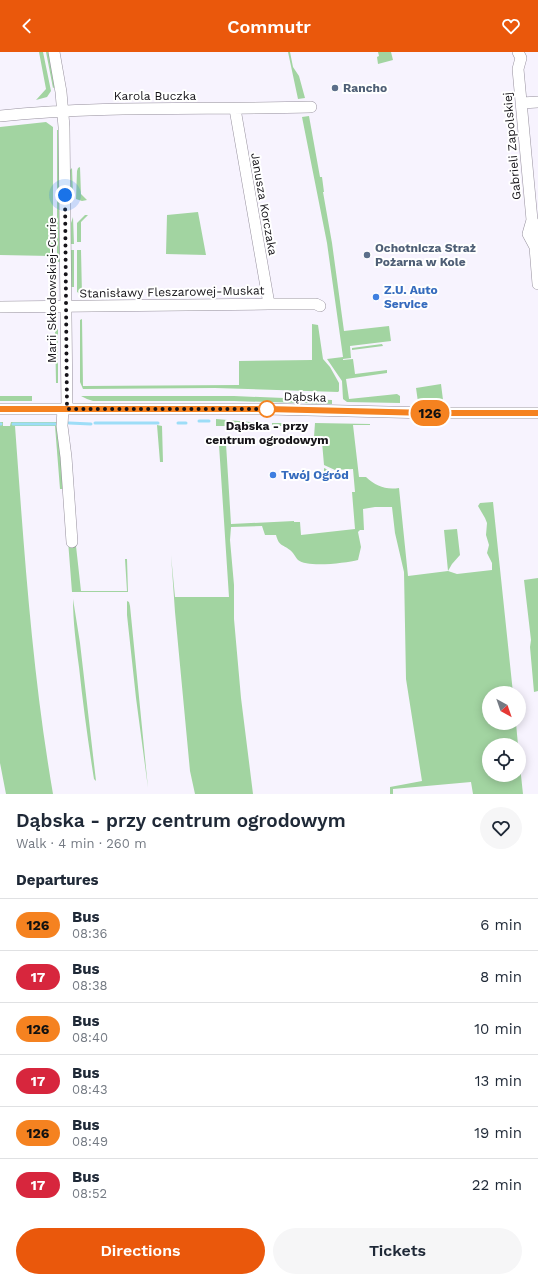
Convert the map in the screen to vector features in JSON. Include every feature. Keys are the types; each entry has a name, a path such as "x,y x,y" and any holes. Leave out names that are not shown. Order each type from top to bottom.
{"street":[{"name":"Marii Skłodowskiej-Curie","path":"54,52 64,127 66,307 65,409 62,426 66,457 72,542"},
{"name":"Gabrieli Zapolskiej","path":"512,52 511,60 518,69"},
{"name":"Gabrieli Zapolskiej","path":"518,52 521,58 518,69 532,220 528,236 537,243 538,284"},
{"path":"522,103 538,102"},
{"name":"Karola Buczka","path":"0,116 86,109 235,109 310,107"},
{"name":"Janusza Korczaka","path":"235,109 269,304"},
{"name":"Gabrieli Zapolskiej","path":"532,220 538,231"},
{"name":"Stanisławy Fleszarowej-Muskat","path":"0,306 66,307 316,304 320,306"},
{"name":"Dąbska","path":"0,409 267,409 429,413 538,413"}],"green space":[{"path":"39,52 43,52 51,91 47,97 36,100 46,89"},
{"path":"46,52 49,52 55,87 53,88"},
{"path":"288,52 290,52 293,67 299,76 305,98 298,99"},
{"path":"378,52 391,52 393,60 378,64"},
{"path":"309,116 320,177 322,177 344,331 389,326 391,341 350,346 351,358 343,360 353,359 355,374 387,370 387,373 346,379 349,399 397,394 400,396 400,403 347,402 343,399 342,381 327,359 343,357 327,243 302,117"},
{"path":"46,122 53,127 53,261 52,262 51,256 0,255 0,127"},
{"path":"57,130 59,130 60,262 57,262"},
{"path":"80,167 81,194 87,200 82,201 76,199 77,171"},
{"path":"72,168 73,194 71,194 70,170"},
{"path":"198,212 206,255 166,254 167,215"},
{"path":"85,215 88,215 81,222 81,242 77,242 77,223"},
{"path":"73,217 74,244 71,244 71,223"},
{"path":"71,250 74,250 74,287 71,287"},
{"path":"77,250 81,250 82,295 77,292"},
{"path":"82,319 83,386 239,385 239,361 312,360 312,324 318,325 323,359 330,367 339,383 339,391 215,388 83,389 80,382 80,320"},
{"path":"55,329 58,329 58,383 56,383"},
{"path":"382,344 383,346 352,350 352,348"},
{"path":"441,384 443,400 437,400 437,403 420,404 418,402 416,388"},
{"path":"0,396 32,396 32,401 0,401"},
{"path":"81,396 234,396 332,400 332,404 234,401 93,401"},
{"path":"216,419 263,423 263,426 216,426"},
{"path":"0,422 3,422 3,426 10,426 11,422 57,422 65,466 70,547 76,546 81,591 127,591 125,559 127,559 128,592 72,592 64,489 60,489 55,426 15,426 25,564 34,656 39,702 53,794 6,794 0,763"},
{"path":"272,423 301,423 301,426 272,426"},
{"path":"315,423 370,424 353,425 359,477 366,477 373,483 385,488 399,488 408,576 448,571 457,574 492,570 492,563 487,553 489,545 486,535 487,523 478,506 480,503 493,502 512,686 482,686 482,730 517,730 517,738 482,738 482,782 522,782 523,794 473,794 471,782 393,789 393,794 390,794 390,787 422,781 406,679 404,572 395,533 392,507 375,507 363,509 364,530 360,530 358,532 361,547 358,560 345,562 309,564 298,560 293,552 280,543 276,535 265,535 262,526 231,527 230,540 234,585 234,619 241,698 253,794 195,794 190,771 171,555 175,597 229,597 219,445 226,444 231,524 294,521 300,522 301,535 355,529 352,492 355,492 353,469 335,470 324,465 322,442 314,437"},
{"path":"157,425 162,426 163,462 160,462"},
{"path":"324,468 337,474 340,473 337,477 326,478"},
{"path":"457,529 460,555 448,571 444,530"},
{"path":"538,578 538,691 534,692 530,647 531,640 524,580"},
{"path":"73,599 80,643 96,781 94,779 84,709 75,633"},
{"path":"127,601 129,602 130,606 148,788 136,698 127,615"}],"waterway":[{"path":"199,421 209,421"},
{"path":"69,423 91,424"},
{"path":"95,423 158,423"},
{"path":"178,423 186,423"},
{"path":"13,424 55,424"}],"bus line":[{"name":"126","path":"0,409 267,409 429,413 538,413"}],"place":[{"name":"Rancho","path":"335,88"},
{"name":"Ochotnicza Straż Pożarna w Kole","path":"367,255"},
{"name":"Z.U. Auto Service","path":"376,297"},
{"name":"Dąbska - przy centrum ogrodowym","path":"267,409"},
{"name":"Twój Ogród","path":"273,475"}],"route":[{"path":"65,195 65,324 67,409 267,409"}]}
